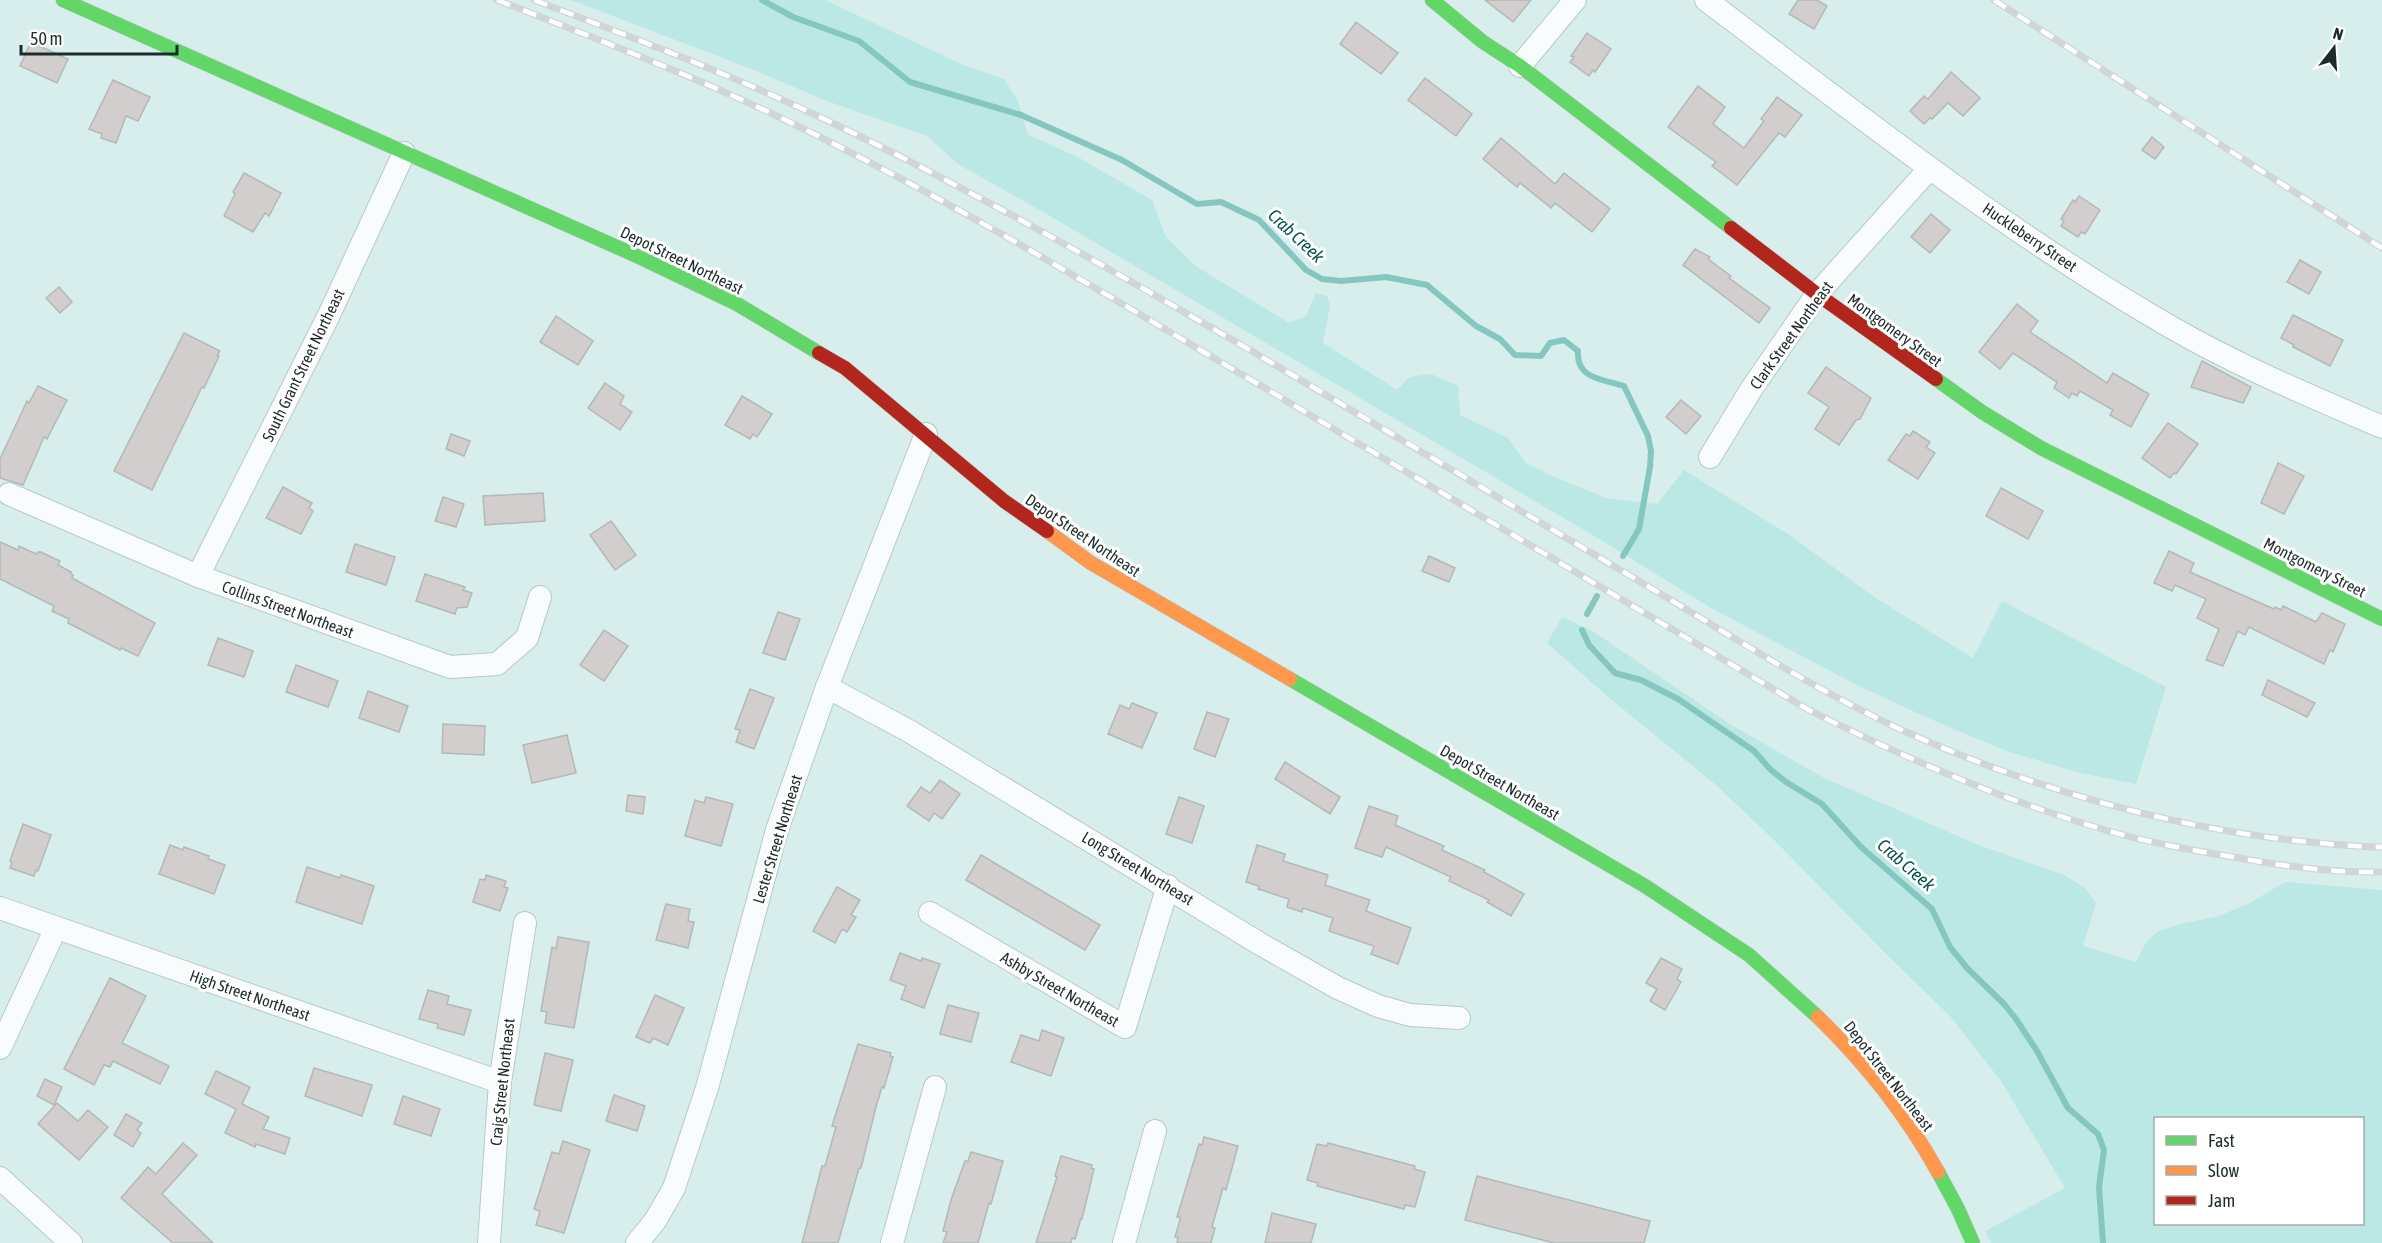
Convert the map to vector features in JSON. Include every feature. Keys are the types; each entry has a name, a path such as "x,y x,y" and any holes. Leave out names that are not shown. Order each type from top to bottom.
{"main road":[{"name":"Depot Street Northeast","path":"63,0 637,256 737,304 845,369 1004,501 1091,563 1645,886 1749,956 1796,995 1844,1042 1918,1136 1958,1209 1973,1243"},
{"name":"Montgomery Street","path":"1432,0 1482,42 1520,66 1817,294 1982,412 2041,448 2382,619"}],"street":[{"path":"1520,66 1575,0"},
{"name":"Huckleberry Street","path":"1706,0 1930,168 2040,246 2169,326 2250,370 2382,428"},
{"name":"South Grant Street Northeast","path":"198,576 329,315 404,153"},
{"name":"Clark Street Northeast","path":"1710,457 1752,388 1817,294 1930,168"},
{"name":"Lester Street Northeast","path":"637,1243 655,1221 674,1188 706,1088 777,830 827,687 926,434"},
{"name":"Collins Street Northeast","path":"9,494 198,576 450,667 496,664 527,638 540,597"},
{"name":"Long Street Northeast","path":"827,687 909,731 1262,945 1338,988 1378,1006 1410,1015 1459,1018"},
{"name":"Ashby Street Northeast","path":"930,913 1125,1027 1168,886"},
{"name":"High Street Northeast","path":"0,908 500,1082"},
{"name":"Craig Street Northeast","path":"489,1243 500,1082 525,923"},
{"path":"0,1048 56,928"},
{"path":"892,1243 935,1088"},
{"path":"1124,1243 1155,1131"},
{"path":"0,1179 70,1243"}],"shaded area":[{"path":"571,0 825,0 961,64 1004,79 1018,101 1028,135 1076,156 1152,200 1166,237 1197,267 1289,323 1306,316 1316,293 1327,296 1330,306 1323,343 1397,390 1409,377 1431,374 1458,386 1460,415 1508,438 1526,463 1606,498 1657,504 1684,470 1791,536 1874,597 1973,658 2002,601 2166,687 2136,784 2076,772 2004,750 1853,683 1711,608 1596,537 958,164 927,136 827,101 749,68"},
{"path":"1562,617 1591,630 1728,723 1824,778 1976,844 2064,875 2085,888 2096,903 2083,946 2136,962 2147,941 2157,932 2184,923 2216,917 2248,904 2285,882 2382,890 2382,1243 1991,1243 1985,1231 2065,1188 2001,1081 1950,1016 1772,838 1716,785 1607,696 1547,643"}],"building":[{"path":"1485,0 1531,0 1513,22"},
{"path":"1798,0 1817,0 1827,6 1814,29 1789,14"},
{"path":"1356,22 1398,53 1381,74 1340,44"},
{"path":"1587,33 1611,49 1595,72 1593,70 1589,76 1570,62 1574,57 1571,56"},
{"path":"31,42 68,59 57,83 20,66"},
{"path":"1951,72 1980,98 1963,116 1948,103 1924,124 1910,111 1924,96 1928,99"},
{"path":"1425,78 1472,114 1456,136 1408,100"},
{"path":"113,80 150,97 138,121 126,116 116,143 101,138 102,134 89,129"},
{"path":"1698,86 1725,107 1713,124 1744,148 1764,121 1761,119 1777,97 1802,115 1785,137 1779,133 1737,185 1712,166 1716,162 1668,127"},
{"path":"2152,137 2164,147 2155,159 2142,150"},
{"path":"1501,138 1555,184 1564,173 1610,209 1592,232 1555,203 1551,208 1520,183 1517,187 1483,159"},
{"path":"244,173 281,193 269,216 265,213 253,232 224,216 235,194 233,192"},
{"path":"2079,196 2100,210 2085,234 2081,232 2078,237 2061,226 2064,221 2061,219 2073,200 2075,202"},
{"path":"1931,214 1950,230 1930,253 1911,237"},
{"path":"1695,249 1710,257 1708,259 1731,276 1729,278 1770,308 1759,323 1683,265"},
{"path":"2300,260 2321,272 2309,294 2287,282"},
{"path":"59,287 72,302 60,313 46,298"},
{"path":"2017,304 2038,321 2030,332 2107,383 2113,373 2149,394 2131,427 2110,415 2113,410 2080,391 2077,396 2072,393 2069,398 2054,388 2057,382 2013,353 2000,369 1979,352"},
{"path":"2293,315 2343,340 2330,366 2293,347 2294,345 2281,338"},
{"path":"556,316 593,341 578,365 540,342"},
{"path":"184,333 220,351 217,355 219,356 152,490 114,471"},
{"path":"2202,361 2251,387 2243,403 2191,387"},
{"path":"1826,367 1871,398 1860,419 1856,420 1839,445 1815,429 1829,407 1808,393"},
{"path":"605,383 624,396 620,404 632,412 620,430 588,408"},
{"path":"38,386 67,400 47,439 44,437 23,485 0,478 0,459 27,401 29,403"},
{"path":"742,396 772,414 757,437 753,434 750,439 725,425"},
{"path":"1681,400 1701,416 1686,434 1666,417"},
{"path":"2168,423 2198,444 2176,474 2174,473 2170,478 2142,458"},
{"path":"1913,431 1930,442 1926,447 1935,453 1918,479 1888,460 1906,434 1910,436"},
{"path":"451,434 470,441 464,456 446,449"},
{"path":"2278,463 2304,476 2284,514 2261,503"},
{"path":"283,487 312,503 309,508 313,511 301,534 266,518"},
{"path":"2001,488 2043,511 2028,539 1986,516"},
{"path":"543,493 545,521 485,525 483,496"},
{"path":"443,497 464,504 456,527 435,521"},
{"path":"611,521 636,555 615,570 590,535"},
{"path":"0,542 18,550 19,546 36,554 41,552 60,561 58,565 71,572 72,578 155,623 138,656 121,648 120,650 68,623 69,619 52,611 54,606 0,579"},
{"path":"355,544 395,557 386,585 346,572"},
{"path":"2169,551 2194,563 2190,572 2274,609 2275,607 2281,610 2283,606 2316,622 2322,613 2345,624 2333,652 2330,650 2324,664 2249,627 2245,635 2238,631 2223,666 2206,660 2219,629 2197,618 2206,599 2175,585 2172,591 2154,583"},
{"path":"1429,556 1455,568 1449,582 1422,571"},
{"path":"425,574 465,587 463,590 472,593 467,607 457,608 455,614 416,601"},
{"path":"778,612 800,619 785,660 763,653"},
{"path":"604,630 628,646 604,681 580,665"},
{"path":"218,638 253,651 244,677 208,665"},
{"path":"296,665 338,681 328,707 286,692"},
{"path":"2268,680 2315,703 2307,717 2262,695"},
{"path":"750,689 774,698 754,749 736,742 740,730 735,729"},
{"path":"368,691 408,706 399,732 359,718"},
{"path":"1132,703 1157,713 1142,748 1108,734 1120,705 1129,709"},
{"path":"1207,712 1229,719 1215,757 1194,749"},
{"path":"443,724 485,726 484,755 442,753"},
{"path":"567,735 576,773 532,783 523,745"},
{"path":"1285,762 1340,797 1330,814 1275,779"},
{"path":"940,780 960,794 942,819 934,813 929,821 907,806 921,787 930,793"},
{"path":"628,795 645,797 643,814 626,811"},
{"path":"706,797 733,804 721,846 685,836 695,800 704,803"},
{"path":"1179,797 1204,806 1192,843 1166,834"},
{"path":"1369,806 1398,816 1395,825 1444,846 1442,850 1485,870 1484,872 1524,894 1511,916 1487,902 1489,900 1449,881 1451,877 1386,847 1382,857 1355,848"},
{"path":"23,824 51,835 34,876 10,868 12,862 10,861"},
{"path":"170,845 183,850 184,847 209,856 208,859 225,865 214,894 159,874"},
{"path":"1257,845 1285,854 1283,861 1328,875 1325,885 1370,900 1366,911 1411,928 1398,964 1371,954 1374,946 1329,931 1333,918 1303,908 1302,912 1287,907 1289,899 1258,889 1259,886 1246,882"},
{"path":"981,855 1100,925 1085,950 966,880"},
{"path":"307,867 374,886 362,924 296,902"},
{"path":"486,875 506,881 504,887 508,888 500,911 473,902 480,879 485,880"},
{"path":"837,887 860,900 851,915 856,917 847,932 842,929 835,943 813,931"},
{"path":"666,904 690,909 688,921 694,922 688,948 656,940"},
{"path":"558,937 589,942 574,1028 545,1023 547,1012 541,1011 552,947 556,949"},
{"path":"900,953 921,961 922,958 940,964 924,1008 901,999 906,986 890,980"},
{"path":"1661,958 1682,969 1677,979 1681,982 1665,1010 1650,1001 1657,989 1646,983"},
{"path":"110,978 146,996 122,1043 169,1066 160,1084 113,1061 110,1067 104,1065 94,1085 64,1069"},
{"path":"428,990 449,996 447,1004 471,1010 464,1035 437,1028 438,1024 419,1019"},
{"path":"655,995 684,1008 668,1045 653,1038 650,1043 636,1037"},
{"path":"948,1005 979,1013 971,1042 940,1034"},
{"path":"1042,1030 1064,1038 1051,1076 1011,1062 1021,1035 1039,1041"},
{"path":"858,1044 891,1053 890,1056 893,1057 876,1107 861,1168 859,1168 838,1243 802,1243 822,1166 825,1166 836,1127 832,1126"},
{"path":"545,1053 573,1060 561,1111 534,1105"},
{"path":"314,1068 372,1085 362,1116 305,1096"},
{"path":"216,1071 250,1087 242,1104 269,1117 263,1129 290,1138 285,1154 256,1144 255,1147 225,1133 236,1109 205,1094"},
{"path":"45,1079 62,1087 54,1105 37,1096"},
{"path":"614,1095 645,1106 637,1131 606,1121"},
{"path":"403,1096 440,1109 431,1136 394,1124"},
{"path":"57,1103 78,1121 88,1110 108,1127 79,1160 38,1124"},
{"path":"126,1114 142,1123 137,1130 141,1133 133,1147 114,1135"},
{"path":"1204,1137 1238,1146 1226,1190 1223,1188 1212,1227 1215,1228 1211,1243 1177,1243 1178,1237 1175,1237 1180,1217 1177,1217 1199,1144 1202,1145"},
{"path":"563,1141 590,1150 564,1233 536,1225 540,1211 534,1209 552,1152 559,1154"},
{"path":"183,1143 197,1155 162,1194 213,1243 173,1243 121,1198 148,1167 156,1174"},
{"path":"1328,1143 1415,1166 1414,1169 1425,1172 1415,1207 1405,1205 1404,1209 1317,1186 1318,1183 1307,1180 1317,1144 1327,1146"},
{"path":"971,1152 1003,1161 991,1204 989,1203 978,1243 943,1243 947,1232 943,1231 951,1200 965,1161 968,1161"},
{"path":"1061,1156 1092,1165 1091,1168 1094,1169 1082,1219 1075,1239 1072,1238 1071,1243 1036,1243 1057,1177 1055,1176"},
{"path":"1477,1176 1650,1221 1644,1243 1554,1243 1465,1220"},
{"path":"1272,1213 1316,1224 1311,1243 1265,1243"}],"waterway":[{"name":"Crab Creek","path":"762,0 793,17 859,41 910,82 1021,115 1122,160 1197,204 1221,202 1259,220 1306,270 1322,279 1341,281 1386,277 1427,285 1476,326 1500,339 1515,355 1541,356 1550,343 1564,340 1578,351 1578,360 1586,373 1624,386 1648,436 1651,451 1650,467 1639,529 1623,556"},
{"name":"Crab Creek","path":"1587,614 1597,596"},
{"name":"Crab Creek","path":"1582,630 1589,645 1615,673 1641,680 1678,699 1754,751 1771,770 1786,782 1822,804 1861,847 1932,909 1950,947 2016,1019 2037,1051 2068,1108 2098,1134 2104,1150 2099,1187 2103,1243"}],"railway":[{"path":"497,0 732,95 864,159 1084,281 1807,709 1880,745 2031,806 2155,843 2288,866 2382,872"},
{"path":"534,0 750,85 931,172 1255,353 1798,676 1904,731 1996,769 2142,813 2241,833 2290,840 2382,847"},
{"path":"1994,0 2382,248"}],"traffic: fast":[{"path":"63,0 637,256 737,304 819,353"},
{"path":"1432,0 1483,42 1520,66 1731,228"},
{"path":"1936,379 1982,412 2041,448 2382,619"},
{"path":"1290,679 1645,886 1749,955 1818,1017"},
{"path":"1938,1172 1973,1243"}],"traffic: slow":[{"path":"1047,531 1091,563 1290,679"},
{"path":"1818,1017 1884,1090 1913,1130 1938,1172"}],"traffic: jam":[{"path":"1731,228 1817,294 1936,379"},
{"path":"819,353 845,368 1004,501 1047,531"}]}
